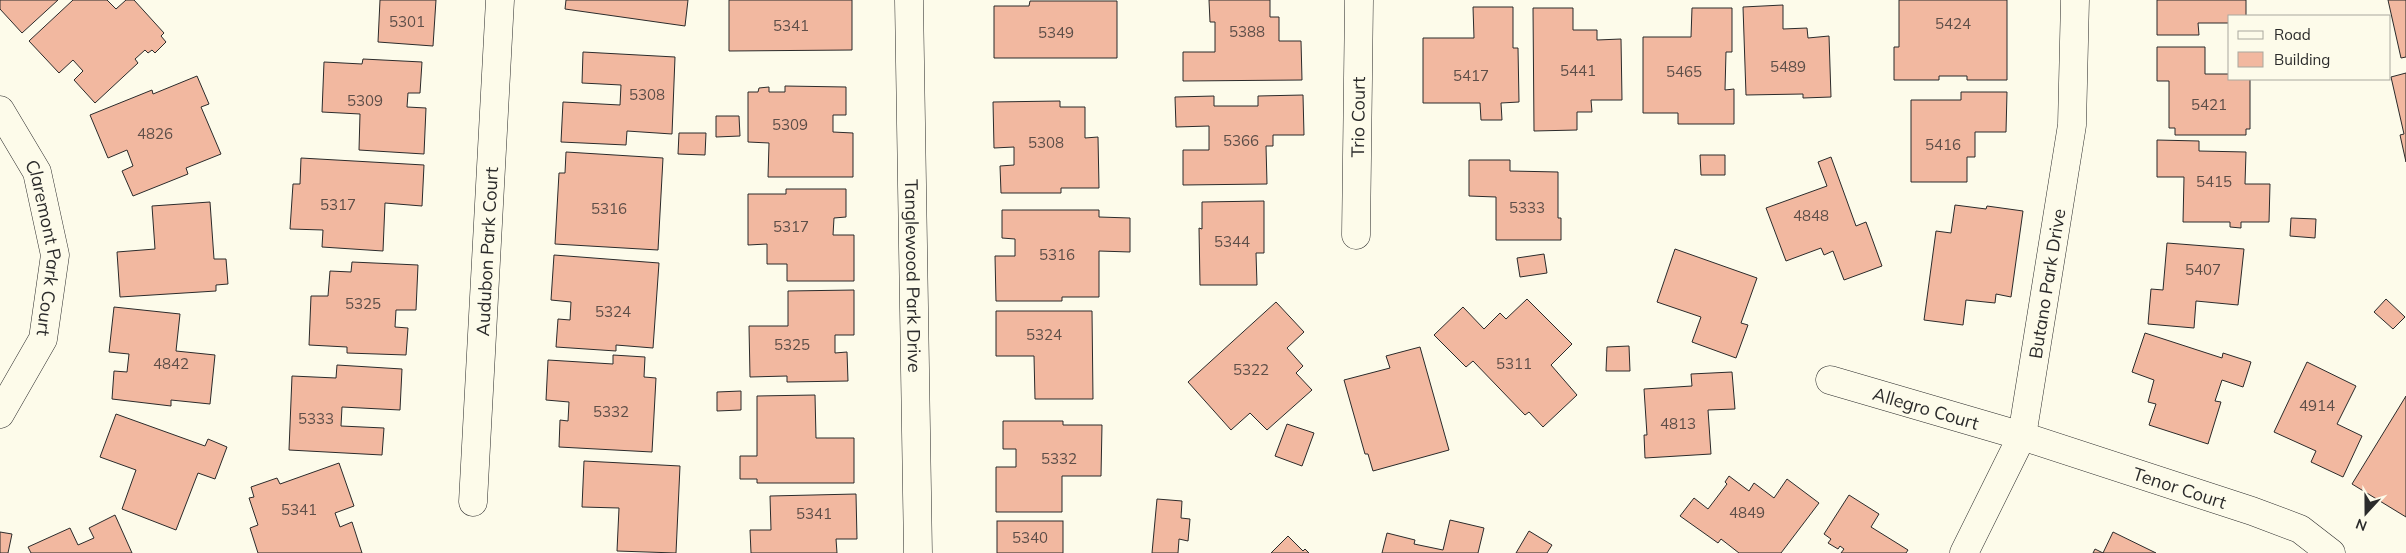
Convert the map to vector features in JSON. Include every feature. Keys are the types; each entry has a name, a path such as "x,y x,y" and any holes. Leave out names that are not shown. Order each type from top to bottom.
{"street":[{"name":"Audubon Park Court","path":"473,502 500,0"},
{"name":"Tanglewood Park Drive","path":"909,0 918,553"},
{"name":"Trio Court","path":"1356,235 1359,0"},
{"name":"Butano Park Drive","path":"1964,553 2022,436 2072,125 2075,0"},
{"name":"Claremont Park Court","path":"0,110 37,172 55,255 43,339 0,414"},
{"name":"Allegro Court","path":"1830,380 2022,436"},
{"name":"Tenor Court","path":"2022,436 2252,510 2300,529 2331,553"}],"building":[{"path":"0,0 58,0 22,33 0,9"},
{"path":"73,0 107,0 116,9 126,0 134,0 164,33 161,36 166,42 155,53 152,50 148,53 145,50 135,59 138,63 95,103 74,80 83,71 73,60 59,73 29,41"},
{"path":"380,0 436,0 433,46 378,42"},
{"path":"566,0 688,0 685,26 565,9"},
{"path":"729,0 852,0 852,50 729,51"},
{"path":"1209,0 1270,0 1270,17 1279,17 1279,41 1301,41 1302,80 1183,81 1183,52 1215,52 1215,22 1210,22"},
{"path":"1899,0 2007,0 2007,80 1967,80 1967,76 1939,76 1939,80 1894,80 1894,47 1899,47"},
{"path":"2157,0 2246,0 2246,15 2228,15 2228,23 2198,23 2199,35 2157,35"},
{"path":"2388,0 2406,0 2406,57 2401,58"},
{"path":"1030,1 1117,1 1117,58 994,58 994,6 1029,6"},
{"path":"1783,5 1783,29 1807,28 1808,38 1829,36 1831,97 1803,98 1803,94 1746,95 1743,7"},
{"path":"1473,7 1513,7 1513,48 1518,48 1519,102 1501,103 1502,120 1481,120 1480,103 1423,103 1423,38 1474,38"},
{"path":"1533,8 1573,8 1573,30 1597,30 1597,40 1621,39 1622,100 1591,100 1592,112 1577,112 1577,130 1534,131"},
{"path":"1692,8 1732,8 1732,52 1726,52 1725,90 1734,89 1734,124 1678,124 1678,113 1643,113 1643,37 1691,37"},
{"path":"2157,47 2205,47 2205,74 2228,74 2228,80 2250,80 2250,129 2246,129 2246,135 2175,135 2175,128 2169,128 2169,81 2157,81"},
{"path":"583,52 675,57 672,134 627,131 626,145 561,142 563,102 620,105 621,85 582,83"},
{"path":"363,59 422,62 420,93 408,93 407,107 426,108 424,154 359,150 360,114 322,112 324,62 362,64"},
{"path":"2406,73 2406,162 2400,135 2404,134 2391,77"},
{"path":"197,76 209,104 201,107 221,154 186,168 188,174 133,196 122,171 133,166 127,150 108,158 90,115 152,90 153,94"},
{"path":"785,86 846,87 846,115 833,115 833,132 853,133 853,177 768,177 769,143 748,142 748,92 758,92 759,88 769,87 769,92 785,92"},
{"path":"1961,92 2007,92 2006,132 1975,132 1975,157 1967,157 1967,182 1911,182 1911,100 1961,100"},
{"path":"1303,95 1304,135 1273,135 1273,146 1266,146 1267,184 1183,185 1183,150 1209,150 1209,126 1176,127 1175,97 1214,96 1214,106 1258,106 1258,96"},
{"path":"1060,101 1060,107 1085,107 1085,138 1098,137 1099,188 1061,188 1061,193 1001,193 1000,166 1014,165 1014,147 994,148 993,102"},
{"path":"716,116 739,116 740,136 716,137"},
{"path":"679,133 706,133 705,155 678,154"},
{"path":"2157,140 2199,141 2199,151 2246,152 2245,184 2270,184 2269,222 2241,222 2241,228 2230,227 2230,222 2183,222 2184,177 2157,177"},
{"path":"566,152 663,158 658,250 555,244 559,173 565,173"},
{"path":"1700,155 1725,155 1725,175 1701,175"},
{"path":"1831,157 1856,226 1866,222 1882,266 1844,280 1833,251 1824,255 1821,248 1786,261 1766,208 1827,186 1818,162"},
{"path":"301,158 424,165 422,206 385,203 383,251 322,247 323,230 290,229 293,184 300,184"},
{"path":"1469,160 1510,160 1510,171 1558,172 1558,218 1561,218 1561,240 1496,240 1496,197 1469,196"},
{"path":"786,189 846,189 846,217 834,218 833,235 854,235 854,281 787,281 787,264 767,264 767,244 748,245 748,194 786,194"},
{"path":"1264,201 1264,253 1256,253 1257,285 1200,285 1199,228 1202,229 1202,202"},
{"path":"210,202 214,259 226,259 228,284 216,285 216,291 120,297 117,252 155,249 152,206"},
{"path":"1955,205 1986,209 1987,206 2023,211 2011,297 1996,294 1995,303 1966,300 1963,325 1924,320 1936,231 1951,233"},
{"path":"1002,210 1099,210 1099,217 1130,218 1130,252 1099,251 1099,297 1062,297 1062,301 996,301 995,256 1015,256 1015,239 1002,238"},
{"path":"2291,218 2316,219 2315,238 2290,236"},
{"path":"2167,243 2244,249 2238,305 2196,301 2194,328 2148,324 2151,289 2163,290"},
{"path":"1675,249 1757,278 1741,323 1748,325 1736,358 1692,342 1701,317 1657,302"},
{"path":"1544,254 1547,273 1520,277 1517,258"},
{"path":"554,255 659,263 653,348 616,345 616,351 556,347 558,319 570,320 571,302 551,300"},
{"path":"352,262 418,265 416,310 396,310 395,327 408,328 406,355 347,353 347,347 309,345 311,296 328,296 330,271 351,272"},
{"path":"854,290 854,335 835,335 835,353 847,352 848,381 787,382 787,376 750,377 749,326 788,326 788,291"},
{"path":"1527,299 1572,344 1551,365 1577,395 1543,427 1529,412 1525,415 1473,361 1466,367 1434,335 1463,307 1484,329 1500,313 1506,319"},
{"path":"2386,299 2405,317 2393,329 2374,312"},
{"path":"1276,302 1304,332 1287,348 1303,366 1296,373 1312,390 1267,430 1250,413 1231,430 1188,382"},
{"path":"114,307 180,314 176,351 215,355 210,404 171,400 171,406 112,399 114,371 127,372 129,354 109,352"},
{"path":"996,311 1092,311 1093,399 1035,399 1034,356 996,356"},
{"path":"2145,333 2222,358 2223,353 2251,362 2243,387 2222,380 2215,401 2221,402 2208,444 2149,425 2156,404 2148,402 2154,380 2132,372"},
{"path":"1629,346 1630,371 1606,371 1607,347"},
{"path":"1420,347 1449,450 1373,471 1368,454 1365,454 1344,380 1390,368 1386,356"},
{"path":"613,355 645,357 644,377 656,378 652,452 559,447 560,420 568,421 569,402 546,400 548,360 613,364"},
{"path":"2307,362 2356,386 2337,424 2362,436 2343,477 2311,462 2316,451 2274,432"},
{"path":"337,365 402,369 400,410 342,407 341,426 384,428 382,455 289,450 292,376 336,378"},
{"path":"1732,372 1735,409 1708,410 1711,454 1645,458 1644,435 1647,435 1644,389 1692,386 1691,374"},
{"path":"741,391 741,410 717,411 717,392"},
{"path":"815,395 816,438 854,438 854,483 757,483 757,479 740,479 740,456 757,456 757,396"},
{"path":"2406,396 2406,517 2352,484"},
{"path":"116,414 205,446 208,439 227,447 215,479 198,473 176,530 122,509 136,470 100,457"},
{"path":"1003,421 1063,421 1063,425 1102,425 1101,476 1062,476 1062,512 996,512 996,467 1016,467 1016,449 1003,449"},
{"path":"1287,424 1314,433 1302,466 1275,456"},
{"path":"584,461 680,466 676,553 617,551 619,508 582,507"},
{"path":"339,463 354,506 335,513 340,527 352,522 362,553 258,553 250,528 258,525 249,498 254,497 251,487 277,478 280,484"},
{"path":"1729,476 1749,491 1754,483 1774,498 1787,479 1819,503 1781,553 1739,553 1721,539 1718,543 1680,516 1694,498 1708,509 1727,484 1725,482"},
{"path":"856,494 857,539 836,539 837,553 751,553 750,530 771,530 770,496"},
{"path":"1849,495 1879,514 1871,527 1908,550 1906,553 1841,553 1844,549 1840,546 1838,549 1828,543 1831,539 1824,534"},
{"path":"1157,499 1182,501 1181,518 1190,519 1188,541 1179,539 1178,553 1152,553"},
{"path":"115,515 132,553 31,553 28,547 70,528 78,545 94,538 89,528"},
{"path":"1450,520 1484,528 1478,553 1382,553 1387,533 1415,540 1414,544 1443,550"},
{"path":"997,521 1063,521 1063,553 997,553"},
{"path":"1529,531 1552,545 1547,553 1516,553"},
{"path":"0,532 12,534 8,553 0,553"},
{"path":"2113,532 2156,553 2103,553"},
{"path":"1288,536 1303,551 1305,549 1309,553 1271,553"},
{"path":"2095,549 2103,553 2093,553"}]}
